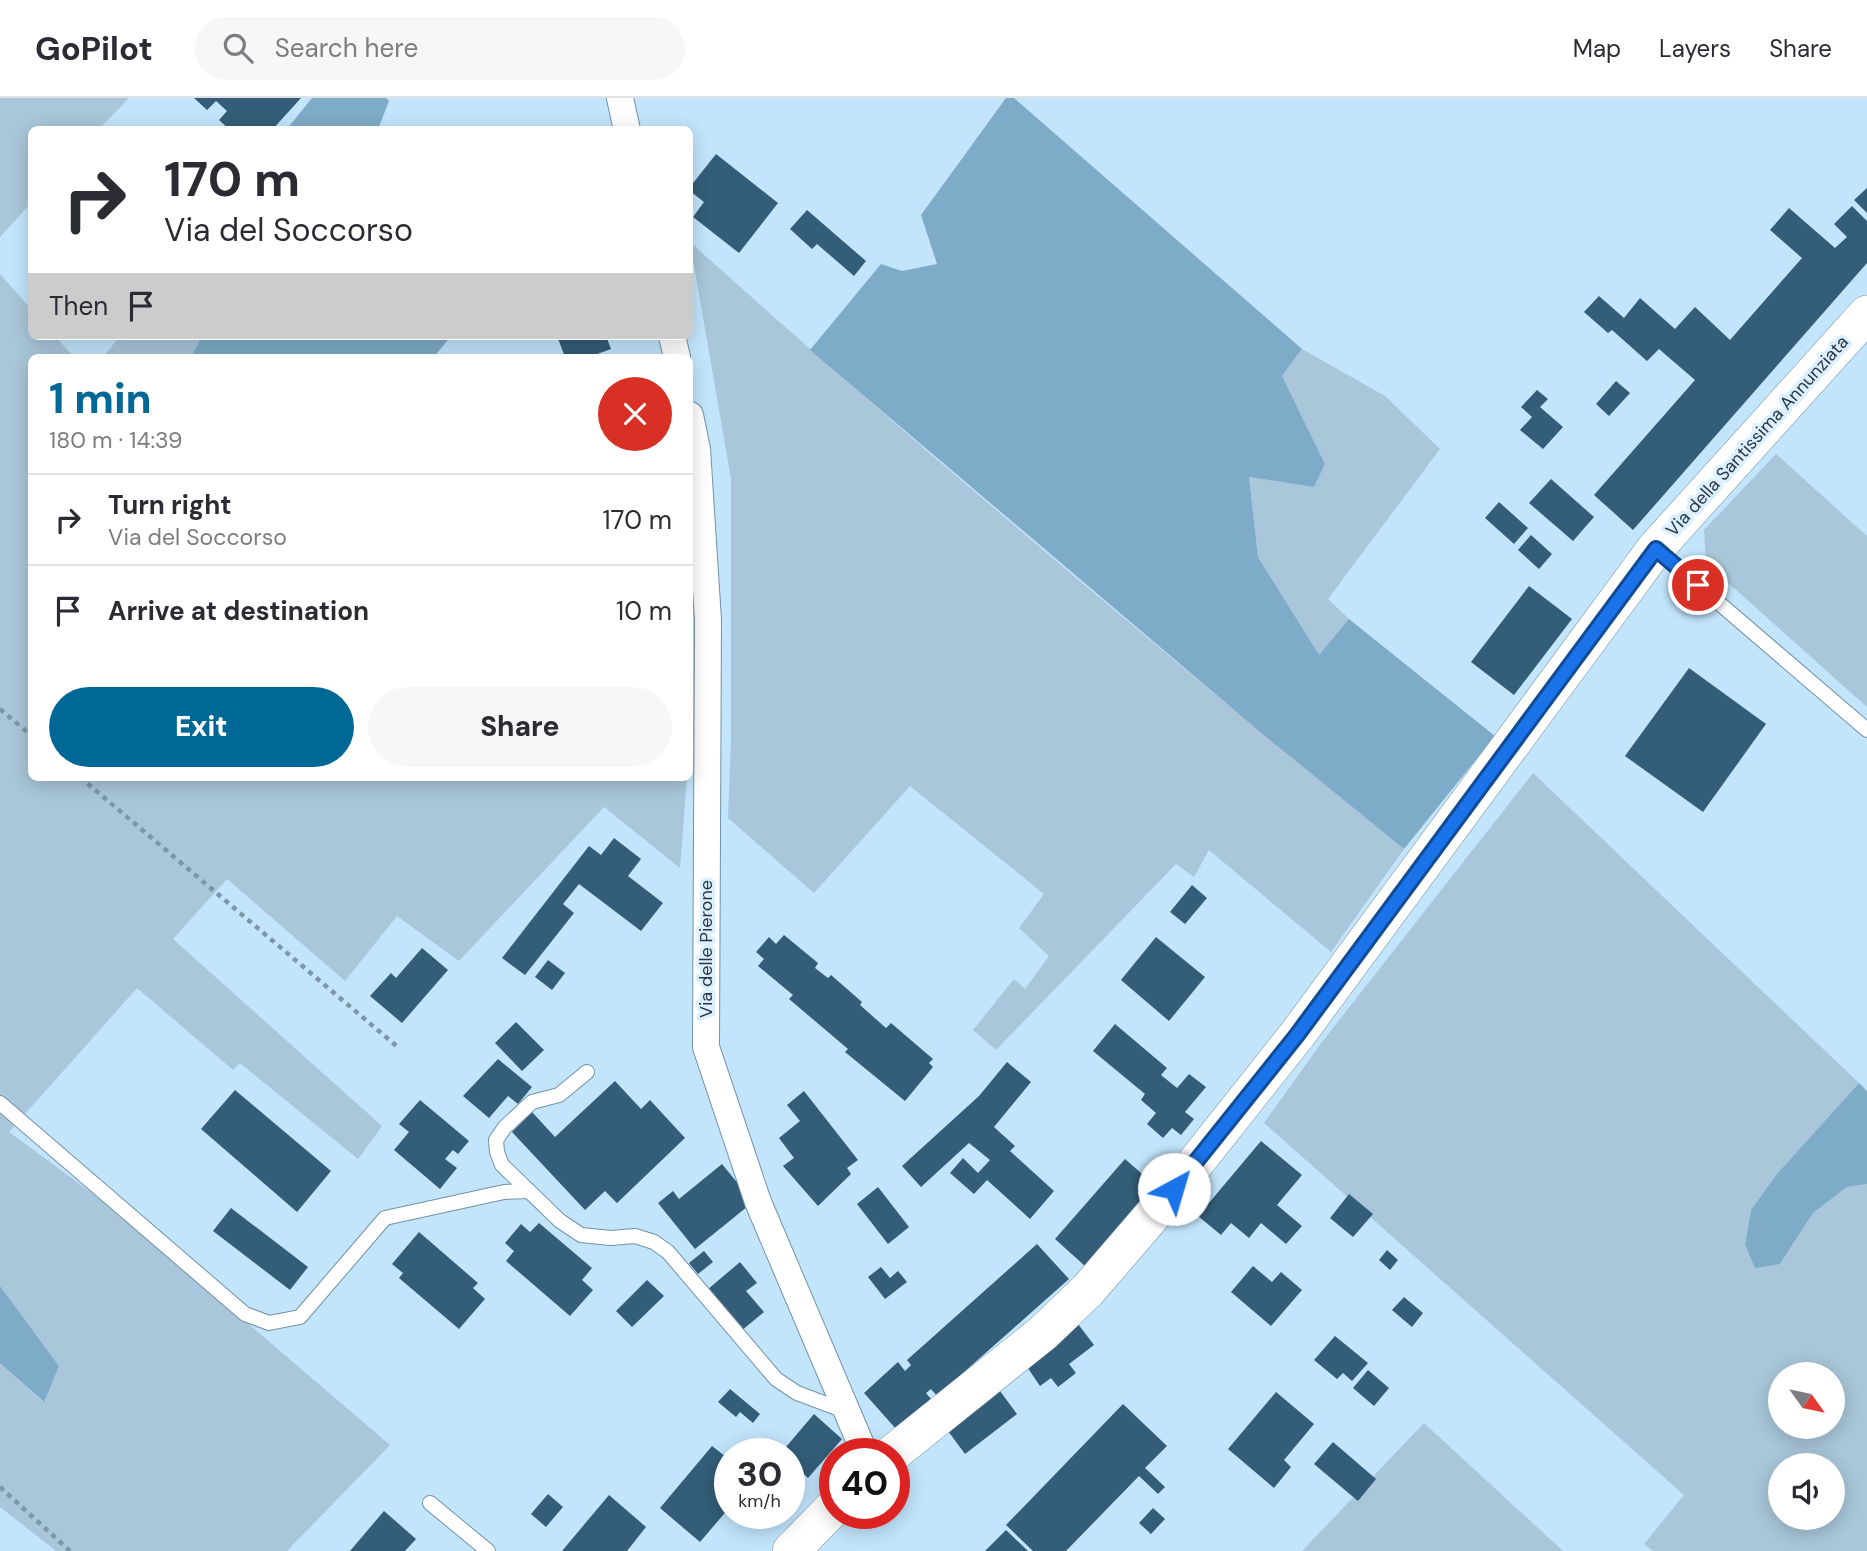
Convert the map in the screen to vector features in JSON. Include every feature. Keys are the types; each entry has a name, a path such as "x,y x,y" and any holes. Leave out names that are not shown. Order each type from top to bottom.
{"street":[{"path":"620,98 626,126"},
{"name":"Via della Santissima Annunziata","path":"910,1440 1043,1333 1088,1290 1174,1189 1289,1045 1656,549 1867,314"},
{"name":"Via delle Pierone","path":"693,430 697,449 708,620 706,1047 758,1202 858,1438"},
{"path":"791,1551 819,1522"}],"lane":[{"path":"1656,549 1867,730"},
{"path":"587,1072 559,1095 532,1102 505,1127 496,1140 502,1165 560,1220 581,1236 635,1236 654,1242 668,1252 776,1379 797,1393 845,1411"},
{"path":"0,1103 245,1314 269,1323 300,1317 385,1218 504,1192 529,1191"},
{"path":"430,1503 488,1551"}],"path":[{"path":"0,709 28,733"},
{"path":"85,781 400,1049"},
{"path":"0,1487 70,1551"}],"shaded area":[{"path":"0,98 129,98 102,126 28,126 28,206 0,237"},
{"path":"312,98 386,98 389,101 379,126 289,126"},
{"path":"1006,98 1014,98 1302,349 1282,376 1325,464 1314,487 1249,477 1258,557 1319,655 1349,619 1495,736 1404,849 1259,731 810,350 881,264 902,271 937,264 921,215"},
{"path":"693,245 1043,550 1404,849 1331,952 1209,850 1194,877 1176,864 996,1050 973,1030 1014,979 1025,989 1049,956 1019,928 1044,894 910,786 814,893 728,818 731,738 731,479 693,259"},
{"path":"0,274 28,306 28,340 59,340 71,354 28,354 28,781 687,781 680,868 604,807 459,961 397,916 345,981 227,879 173,939 382,1126 358,1159 240,1063 233,1070 137,988 9,1132 115,1210 390,1445 287,1551 56,1551 0,1507 0,1363 43,1402 59,1366 0,1286"},
{"path":"117,340 200,340 193,354 105,354"},
{"path":"200,340 448,340 436,354 193,354"},
{"path":"1302,349 1385,396 1440,449 1328,599 1349,619 1319,656 1258,557 1249,477 1314,487 1325,464 1282,376"},
{"path":"1776,454 1867,536 1867,707 1706,563 1704,530"},
{"path":"1533,773 1859,1083 1776,1175 1751,1210 1745,1244 1780,1264 1813,1213 1847,1187 1867,1184 1867,1551 1653,1551 1644,1544 1684,1495 1264,1123 1322,1042"},
{"path":"1859,1083 1867,1091 1867,1184 1847,1187 1813,1213 1780,1264 1755,1268 1745,1244 1751,1210 1776,1175"},
{"path":"0,1286 59,1366 44,1402 0,1363"},
{"path":"1424,1423 1563,1551 1302,1551"}],"building":[{"path":"194,98 301,98 276,126 226,126 219,120 227,111 216,101 207,110"},
{"path":"716,154 778,203 739,253 693,217 704,202 693,193 693,183"},
{"path":"1867,188 1867,213 1854,200"},
{"path":"1852,206 1867,221 1867,263 1633,530 1594,495 1695,380 1659,349 1647,361 1612,330 1608,333 1584,312 1599,296 1624,318 1640,298 1675,329 1695,307 1730,340 1802,258 1770,230 1789,208 1835,248 1847,237 1834,224"},
{"path":"807,210 866,261 854,276 817,244 812,249 790,229"},
{"path":"559,340 608,340 611,349 597,354 564,354"},
{"path":"1616,381 1630,393 1609,416 1596,404"},
{"path":"1537,390 1548,399 1540,407 1563,427 1543,449 1520,430 1532,417 1521,407"},
{"path":"1551,479 1594,517 1573,541 1529,503"},
{"path":"1499,502 1528,528 1514,544 1485,518"},
{"path":"1531,535 1552,554 1539,569 1518,550"},
{"path":"1529,586 1572,619 1514,695 1471,662"},
{"path":"1689,668 1766,724 1703,812 1625,756"},
{"path":"614,838 641,859 628,876 663,903 641,931 579,884 563,904 574,913 525,975 502,958 589,846 601,855"},
{"path":"1192,885 1207,898 1185,924 1170,912"},
{"path":"784,935 818,963 815,968 828,978 831,975 886,1028 891,1023 933,1059 929,1063 933,1067 905,1101 845,1052 848,1049 789,999 793,995 758,966 764,959 756,952 769,937 776,944"},
{"path":"1156,937 1205,977 1169,1021 1121,980"},
{"path":"422,948 448,970 402,1023 370,996 391,973 396,978"},
{"path":"548,960 565,973 552,990 535,977"},
{"path":"516,1022 544,1050 522,1071 495,1043"},
{"path":"1115,1024 1167,1068 1161,1075 1177,1088 1189,1074 1206,1087 1185,1112 1194,1119 1181,1135 1172,1128 1163,1138 1147,1124 1156,1113 1141,1100 1145,1094 1093,1051"},
{"path":"498,1059 532,1087 518,1104 508,1096 489,1118 463,1096"},
{"path":"1007,1062 1031,1082 994,1127 1015,1146 1010,1151 1054,1191 1030,1219 987,1180 974,1194 950,1173 963,1158 978,1173 990,1160 969,1143 921,1187 902,1166 979,1096"},
{"path":"615,1081 641,1109 650,1100 685,1138 617,1203 605,1191 585,1210 512,1132 532,1112 555,1137"},
{"path":"235,1090 331,1171 297,1212 201,1129"},
{"path":"804,1091 858,1160 847,1168 851,1174 818,1206 783,1166 794,1158 779,1138 800,1121 787,1105"},
{"path":"420,1100 469,1141 458,1154 453,1150 445,1159 457,1168 440,1189 394,1150 409,1132 399,1124"},
{"path":"1261,1141 1302,1175 1277,1205 1302,1226 1286,1244 1261,1223 1249,1238 1231,1223 1221,1235 1198,1216"},
{"path":"1125,1159 1156,1186 1085,1266 1055,1239"},
{"path":"722,1164 753,1202 695,1249 658,1203 673,1191 679,1199"},
{"path":"878,1187 909,1227 888,1244 857,1204"},
{"path":"1349,1194 1373,1214 1353,1237 1330,1218"},
{"path":"231,1208 308,1267 290,1290 213,1231"},
{"path":"539,1223 592,1268 582,1280 593,1290 570,1316 506,1261 514,1251 505,1243 521,1224 530,1232"},
{"path":"419,1232 478,1283 473,1288 485,1299 459,1329 399,1278 403,1273 392,1264"},
{"path":"1037,1244 1069,1279 937,1396 931,1389 926,1393 931,1399 897,1430 864,1393 898,1362 905,1371 911,1365 907,1360"},
{"path":"1387,1250 1398,1260 1390,1270 1379,1260"},
{"path":"704,1251 713,1262 698,1274 689,1263"},
{"path":"740,1262 757,1283 746,1291 764,1312 741,1331 707,1290"},
{"path":"1253,1266 1272,1282 1281,1272 1302,1290 1271,1326 1231,1292"},
{"path":"881,1267 890,1278 898,1271 907,1282 885,1299 868,1277"},
{"path":"647,1280 664,1296 632,1327 616,1311"},
{"path":"1404,1297 1423,1313 1412,1327 1392,1310"},
{"path":"1078,1324 1094,1345 1069,1364 1076,1373 1058,1387 1051,1378 1040,1386 1025,1364"},
{"path":"1335,1336 1368,1363 1352,1381 1343,1373 1337,1379 1314,1360"},
{"path":"1368,1370 1389,1388 1374,1406 1353,1388"},
{"path":"997,1387 1017,1414 965,1454 945,1427"},
{"path":"730,1389 760,1414 753,1423 740,1412 736,1417 718,1402"},
{"path":"1276,1392 1314,1424 1284,1460 1291,1467 1274,1488 1228,1449"},
{"path":"1123,1404 1167,1446 1145,1468 1165,1487 1158,1494 1139,1476 1066,1551 1033,1551 1006,1525"},
{"path":"814,1414 841,1438 819,1438 819,1465 808,1478 805,1475 805,1438 794,1438"},
{"path":"1333,1442 1376,1479 1358,1501 1314,1464"},
{"path":"712,1446 714,1448 714,1526 700,1542 660,1508"},
{"path":"548,1494 563,1507 546,1527 531,1514"},
{"path":"609,1495 646,1527 627,1551 562,1551"},
{"path":"1153,1508 1165,1519 1151,1534 1139,1523"},
{"path":"384,1511 416,1539 405,1551 350,1551"},
{"path":"1006,1530 1028,1551 985,1551"}],"route":[{"path":"1174,1189 1297,1035 1656,549 1698,585"}]}
